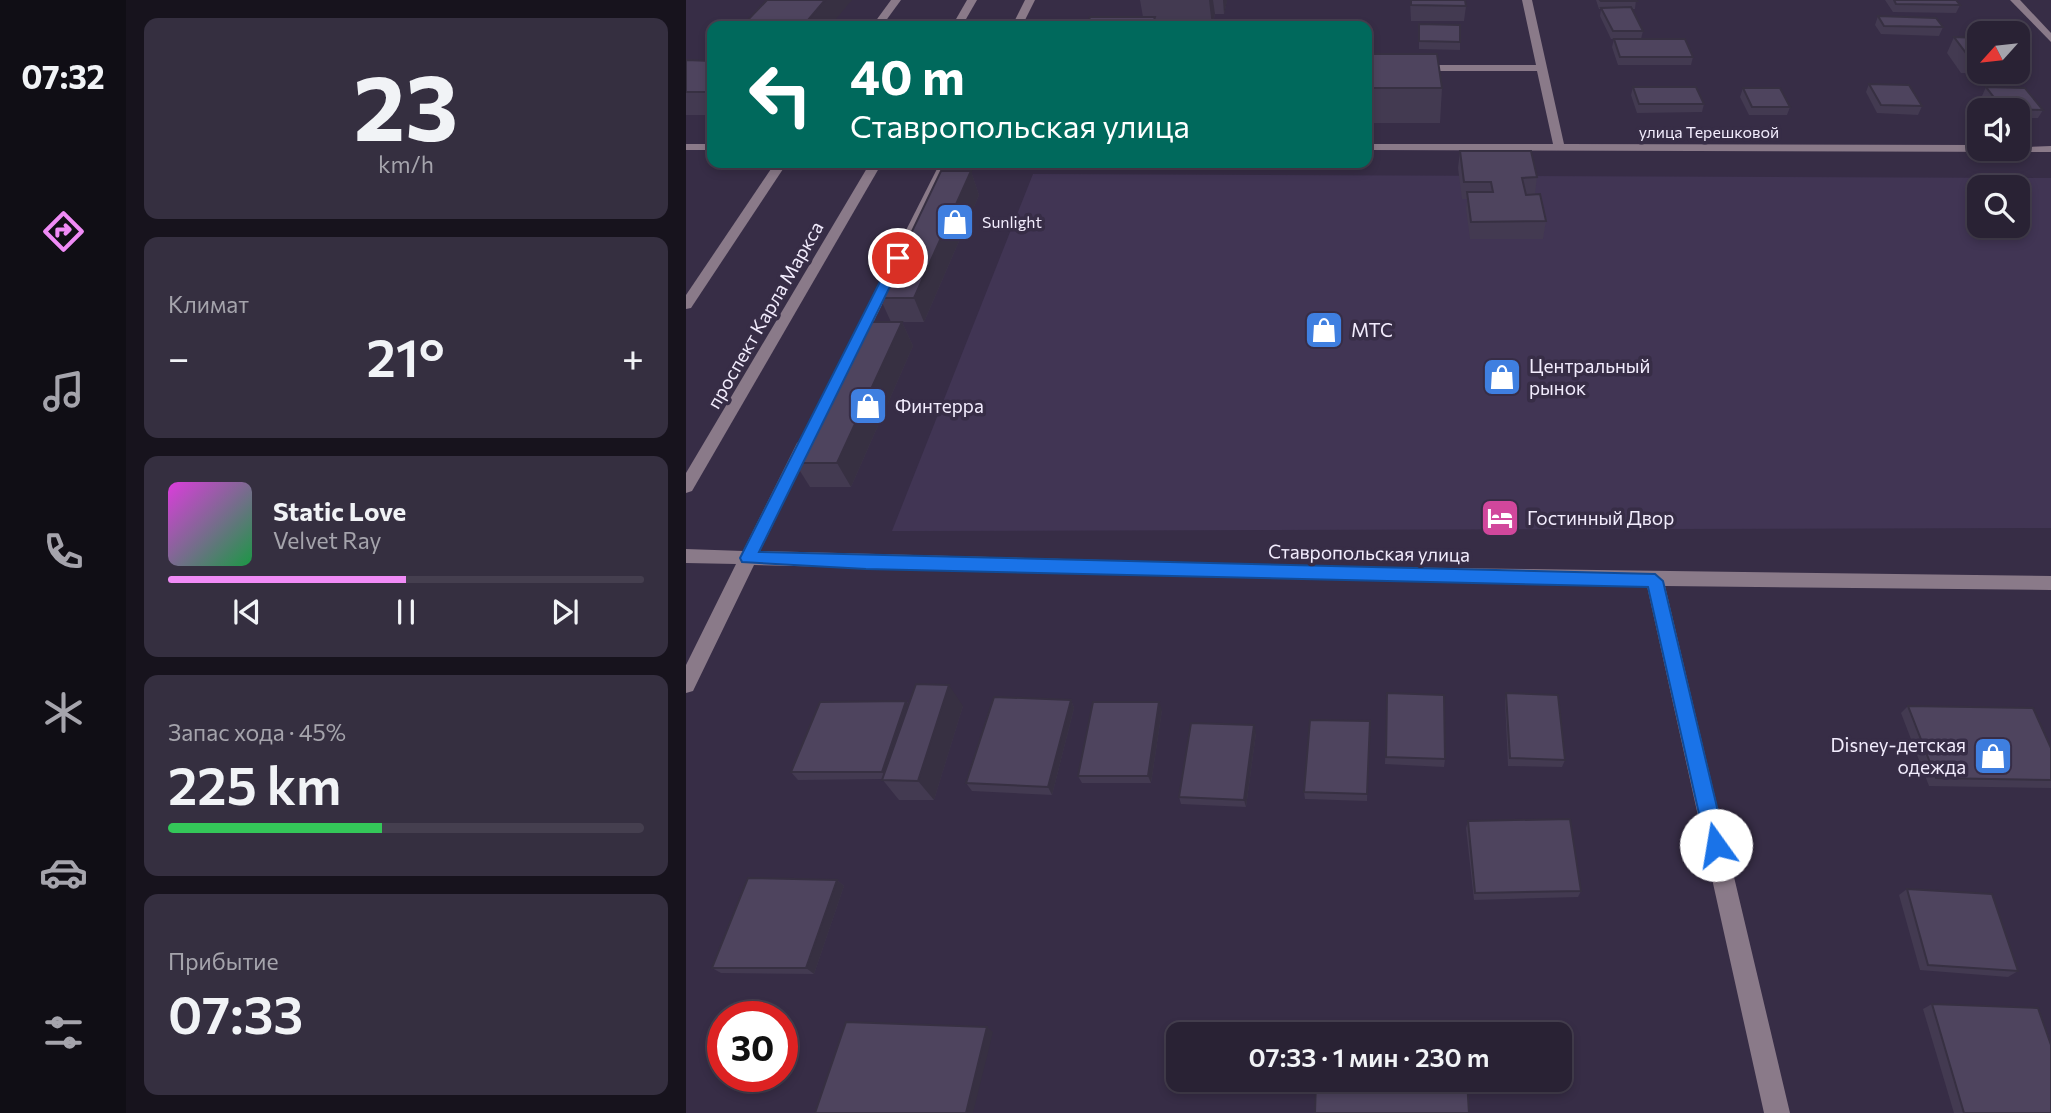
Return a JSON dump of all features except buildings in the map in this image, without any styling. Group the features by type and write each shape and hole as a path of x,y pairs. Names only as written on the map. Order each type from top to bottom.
{"street":[{"path":"881,21 896,0"},
{"path":"960,21 972,0"},
{"path":"1020,21 1030,0"},
{"path":"1527,0 1559,147"},
{"path":"2015,0 2051,39"},
{"path":"1407,68 1542,68"},
{"path":"686,147 707,147"},
{"name":"улица Терешковой","path":"1372,147 2051,149"},
{"path":"686,305 778,168"},
{"name":"проспект Карла Маркса","path":"686,487 874,168"},
{"path":"850,354 943,168"},
{"path":"686,685 814,426"},
{"name":"Ставропольская улица","path":"686,556 1655,581 2051,583"},
{"path":"1655,581 1777,1113"}],"shaded area":[{"name":"Центральный рынок","path":"1033,174 1967,178 1967,238 2030,238 2030,178 2051,178 2051,528 892,531"}],"place":[{"name":"Sunlight","path":"955,222"},
{"name":"МТС","path":"1324,330"},
{"name":"Центральный рынок","path":"1502,377"},
{"name":"Финтерра","path":"868,406"},
{"name":"Гостинный Двор","path":"1500,518"},
{"name":"Disney-детская одежда","path":"1993,756"}],"route":[{"path":"898,258 748,558 1655,581 1716,845"}]}
